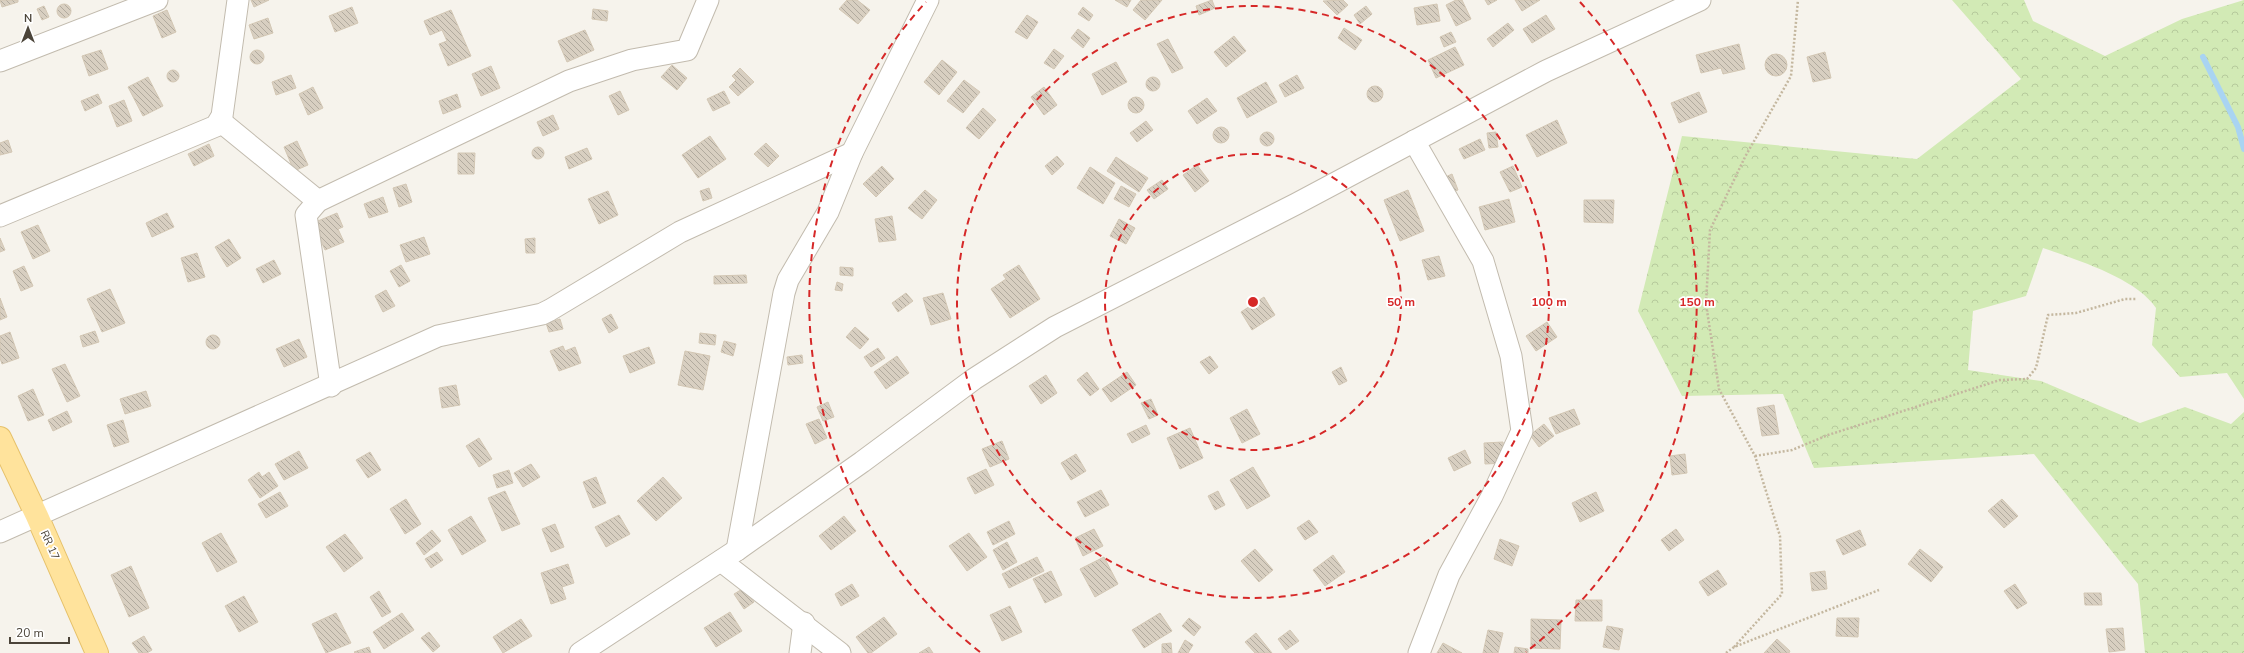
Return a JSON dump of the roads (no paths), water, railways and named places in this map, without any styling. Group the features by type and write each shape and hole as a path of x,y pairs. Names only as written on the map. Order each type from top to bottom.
{"main road":[{"name":"RR 17","path":"0,438 37,516 97,653"}],"street":[{"path":"0,61 156,0"},
{"path":"0,216 216,126 220,121 238,0"},
{"path":"331,386 306,215 318,201 569,81 632,60 687,50 708,0"},
{"path":"729,556 784,292 795,267 828,212 852,152 928,0"},
{"path":"580,653 729,556 862,462 974,379 1055,327 1296,204 1554,67 1700,0"},
{"path":"220,121 318,201"},
{"path":"1414,141 1483,261 1511,356 1522,431 1492,496 1449,575 1419,653"},
{"path":"0,532 331,386 438,336 542,314 680,232 852,152"},
{"path":"729,556 840,653"},
{"path":"800,653 804,623"}],"waterway":[{"path":"2203,57 2238,127 2244,149"}]}
